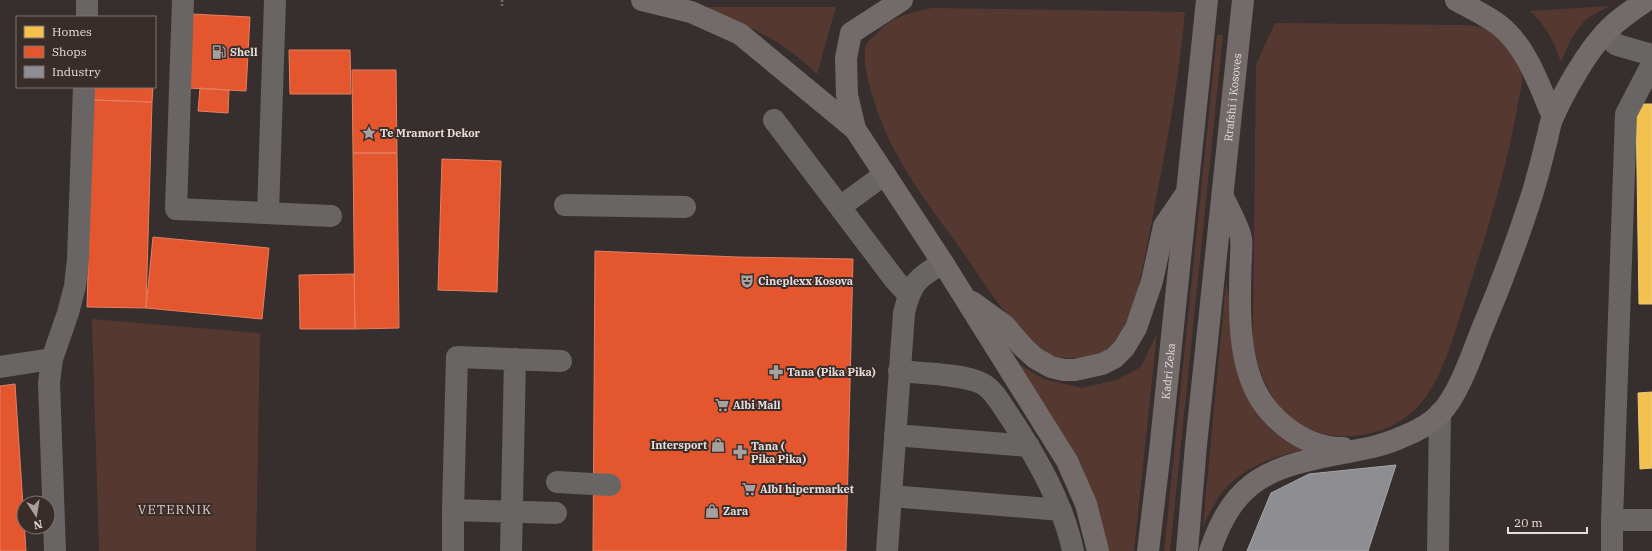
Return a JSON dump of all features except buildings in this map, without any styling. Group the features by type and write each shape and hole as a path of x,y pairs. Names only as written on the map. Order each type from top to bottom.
{"highway":[{"path":"642,0 691,12 740,34 855,129 886,174 943,263 1067,461 1086,504 1098,551"},
{"path":"855,129 847,88 846,58 851,33 902,0"},
{"path":"965,298 1005,326 1022,347 1035,358 1051,367 1064,370 1075,370 1102,364 1114,358 1124,348 1136,328 1152,281 1164,226 1188,191 1207,0"},
{"name":"Rrafshi i Kosoves","path":"1222,194 1243,0"},
{"path":"1456,0 1498,24 1510,34 1521,49 1553,117"},
{"path":"1210,551 1217,530 1230,506 1247,486 1252,483 1286,466 1392,442 1412,433 1440,414 1450,401 1461,379 1505,274 1531,198 1553,117 1579,68 1604,34 1646,0"},
{"name":"Kadri Zeka","path":"1148,551 1188,191"},
{"path":"1222,194 1241,238 1240,303 1242,330 1250,378 1258,395 1279,422 1290,431 1305,439 1331,448 1370,448"},
{"path":"1187,551 1196,445 1222,194"}],"lane":[{"path":"87,16 88,0"},
{"path":"183,0 176,209 331,216"},
{"path":"268,213 275,0"},
{"path":"1604,34 1617,45 1652,55"},
{"path":"1612,551 1626,114 1652,64"},
{"path":"55,551 49,384 52,359 68,313 78,259 84,88"},
{"path":"774,120 895,280 908,294"},
{"path":"840,207 886,174"},
{"path":"565,204 685,207"},
{"path":"887,551 904,313 908,294 914,284 924,274 943,263"},
{"path":"453,551 457,357 561,361"},
{"path":"0,367 52,359"},
{"path":"511,551 514,359"},
{"path":"899,371 972,379 984,385 996,396 1029,446 1061,510 1073,551"},
{"path":"1438,551 1440,414"},
{"path":"895,435 1029,446"},
{"path":"557,482 610,485"},
{"path":"891,496 1061,510"},
{"path":"453,510 556,513"},
{"path":"1612,520 1652,520"}],"path":[{"path":"502,0 502,7"}],"shaded area":[{"path":"1609,6 1586,19 1571,39 1561,62 1549,34 1541,22 1530,11"},
{"path":"703,7 836,7 817,74 790,51 764,34"},
{"path":"932,8 1185,12 1172,114 1140,279 1129,316 1123,329 1112,345 1100,353 1083,358 1064,358 1046,353 1032,344 996,300 929,206 911,179 890,141 874,101 866,72 865,49 869,41 887,24 908,14"},
{"path":"1275,23 1476,26 1484,28 1496,35 1518,62 1521,70 1521,88 1513,132 1502,178 1459,319 1443,365 1429,392 1421,403 1407,416 1390,426 1371,433 1352,436 1332,435 1313,431 1296,422 1277,405 1262,377 1256,357 1253,341 1256,64"},
{"path":"1217,35 1223,35 1170,551 1164,551"},
{"path":"1226,282 1247,396 1272,431 1304,450 1271,459 1240,475 1220,495 1203,526"},
{"path":"92,319 260,333 256,551 99,551"},
{"path":"1157,333 1134,551 1108,551 1015,362 1044,379 1082,388 1116,380 1141,367"}],"place":[{"name":"Shell","path":"219,52"},
{"name":"Te Mramort Dekor","path":"369,133"},
{"name":"Cineplexx Kosova","path":"747,281"},
{"name":"Tana (Pika Pika)","path":"776,372"},
{"name":"Albi Mall","path":"722,405"},
{"name":"Intersport","path":"718,445"},
{"name":"Tana ( Pika Pika)","path":"740,452"},
{"name":"AlbI hipermarket","path":"749,489"},
{"name":"Zara","path":"712,511"}],"district":[{"name":"VETERNIK","path":"175,509"}]}
